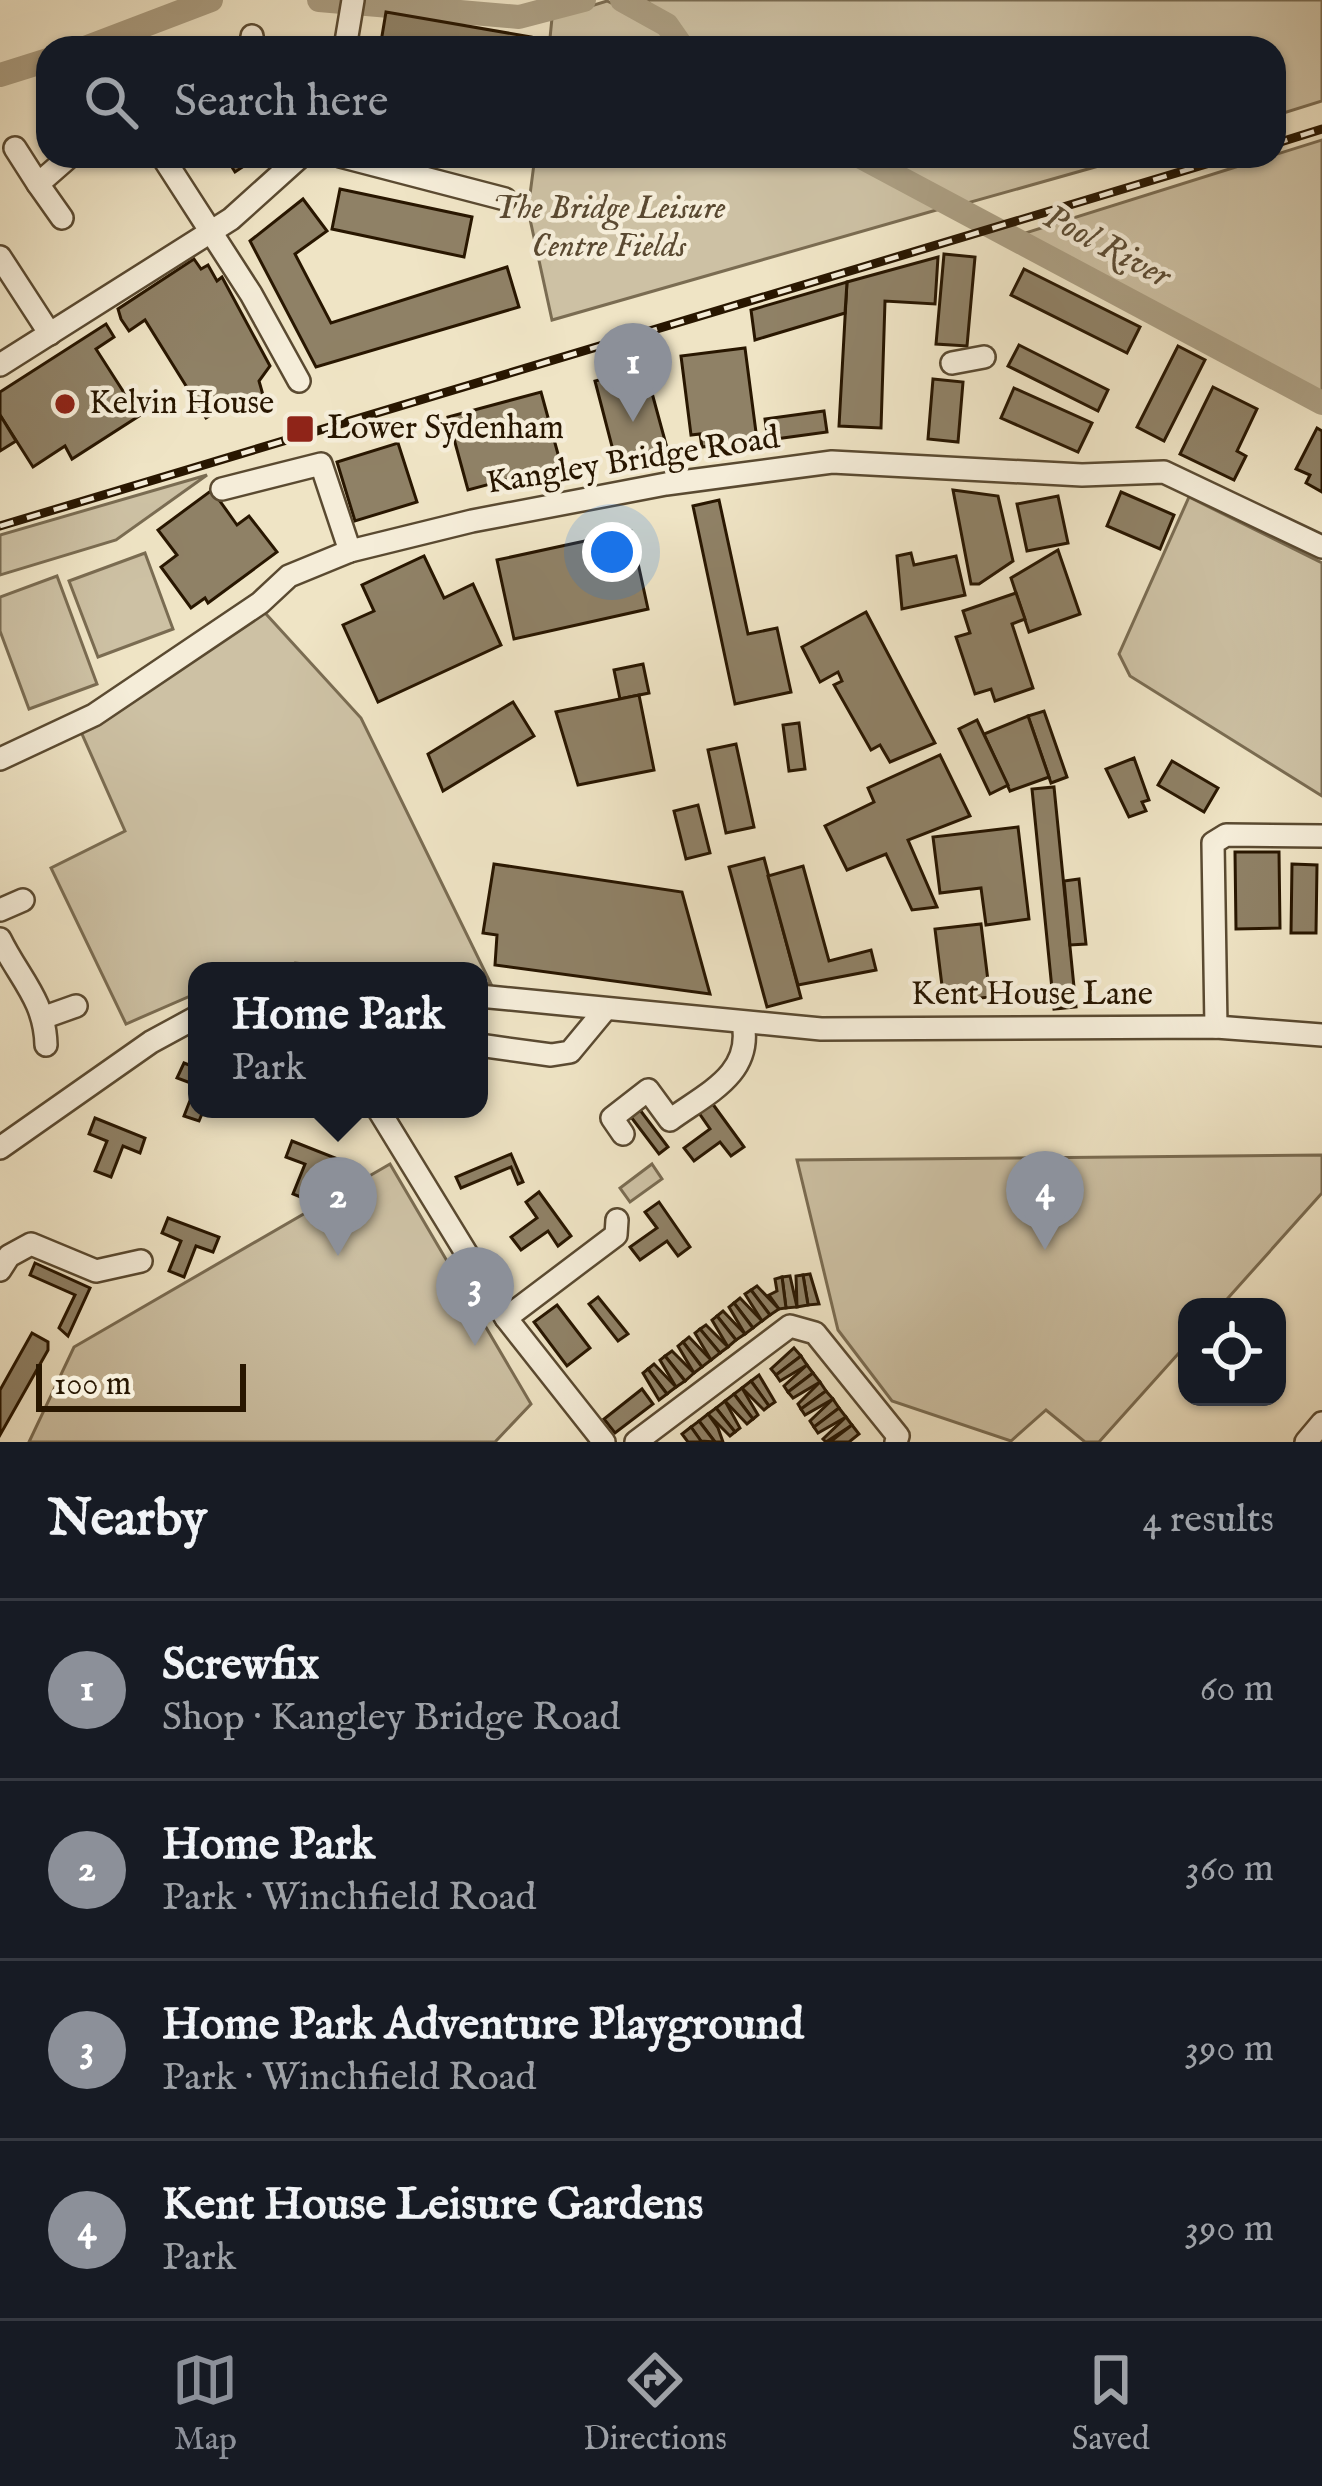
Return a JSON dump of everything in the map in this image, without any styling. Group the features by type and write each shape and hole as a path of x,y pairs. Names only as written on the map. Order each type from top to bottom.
{"street":[{"path":"347,36 353,6"},
{"path":"15,148 62,218"},
{"path":"38,184 56,168"},
{"path":"169,168 212,231 299,381"},
{"path":"0,365 212,231 265,194 290,168"},
{"path":"386,168 505,199"},
{"path":"0,257 50,334"},
{"path":"952,363 984,357"},
{"name":"Kangley Bridge Road","path":"0,759 94,715 260,603 289,576 350,551 548,504 832,462 1082,475 1164,472 1209,488 1322,547"},
{"path":"222,489 321,464 350,551"},
{"path":"1216,1027 1213,843 1226,835 1322,836"},
{"path":"0,910 23,899"},
{"path":"0,940 15,970 34,989 45,1017 46,1045"},
{"name":"Kent House Lane","path":"488,997 821,1029 1216,1027 1322,1035"},
{"path":"45,1017 76,1006"},
{"path":"488,1047 551,1055 570,1052 604,1011"},
{"path":"0,1148 151,1042 188,1022"},
{"path":"623,1134 613,1118 648,1090 670,1120 732,1074 747,1046 743,1023"},
{"path":"384,1118 506,1318 604,1442"},
{"path":"506,1318 616,1235 617,1220"},
{"path":"0,1270 9,1256 31,1244 96,1271 141,1262"},
{"path":"635,1442 790,1326 814,1333 898,1436 896,1442"},
{"path":"1306,1442 1322,1423"}],"green space":[{"path":"645,0 1322,0 1322,101 1286,112 1286,36 676,36 666,17"},
{"path":"607,1 662,28 667,36 550,36 552,18"},
{"path":"1322,140 1322,394 1022,234 1233,168 1286,168 1286,151"},
{"name":"The Bridge Leisure Centre Fields","path":"533,168 868,168 940,209 552,320 528,210"},
{"path":"894,168 1092,168 964,204"},
{"path":"207,475 116,540 0,575 0,535"},
{"path":"1189,497 1322,563 1322,796 1130,676 1119,654"},
{"path":"145,553 173,629 98,657 69,581"},
{"path":"57,576 97,684 29,709 0,631 0,597"},
{"path":"256,603 361,718 480,962 188,962 188,997 126,1024 51,868 125,831 74,716"},
{"path":"1322,1155 1322,1193 1228,1298 1178,1298 1178,1354 1099,1442 1085,1442 1046,1410 1011,1441 892,1401 838,1330 797,1160"},
{"path":"390,1164 531,1404 495,1442 29,1442 74,1347"},
{"path":"652,1164 662,1179 630,1202 620,1188"}],"building":[{"path":"386,12 525,36 382,36"},
{"path":"340,189 472,217 464,257 332,229"},
{"path":"303,199 327,231 295,254 331,323 507,267 519,307 316,367 250,241"},
{"path":"944,254 975,257 967,346 936,344"},
{"path":"938,257 935,304 885,301 881,428 839,426 847,282"},
{"path":"194,259 201,269 208,265 217,281 222,277 270,366 259,381 265,402 245,413 242,407 235,412 229,404 206,418 145,320 129,331 121,319 118,309"},
{"path":"1024,269 1140,327 1127,353 1011,295"},
{"path":"847,282 845,313 755,340 751,310"},
{"name":"Kelvin House","path":"106,324 114,337 96,349 139,416 72,459 65,446 33,467 0,415 0,392"},
{"path":"1019,345 1108,390 1098,411 1008,366"},
{"path":"1178,346 1205,360 1164,441 1137,427"},
{"path":"745,348 757,440 702,447 700,434 691,435 681,356"},
{"path":"633,371 640,397 652,393 667,448 616,462 595,381"},
{"path":"933,379 963,382 958,442 928,439"},
{"path":"1213,387 1257,409 1237,451 1246,456 1234,480 1180,454"},
{"path":"1014,388 1092,423 1078,452 1001,418"},
{"path":"541,392 561,465 468,490 448,417"},
{"path":"824,411 827,432 768,440 765,419"},
{"name":"Kelvin House","path":"0,415 16,441 0,451"},
{"path":"1317,428 1322,431 1322,492 1306,483 1310,475 1296,469"},
{"path":"398,443 417,502 355,521 337,462"},
{"path":"212,490 237,525 249,516 277,552 208,603 205,598 191,608 161,567 177,555 158,530"},
{"path":"953,490 998,496 1013,561 979,584 971,584"},
{"path":"1121,492 1174,515 1160,549 1107,526"},
{"path":"1058,496 1068,543 1027,551 1017,504"},
{"path":"719,500 748,634 777,628 791,692 735,704 693,506"},
{"path":"631,531 648,609 514,639 497,560"},
{"path":"1058,550 1080,614 1029,632 1011,578"},
{"path":"911,553 914,565 956,556 965,595 902,609 897,556"},
{"path":"424,556 444,598 473,584 501,645 378,702 343,625 374,611 362,585"},
{"path":"1016,593 1025,619 1012,624 1033,688 995,701 991,689 975,694 956,637 970,633 963,611"},
{"path":"866,612 935,743 890,762 880,745 871,750 834,685 842,681 838,672 820,682 802,647"},
{"path":"643,664 649,693 620,699 614,670"},
{"path":"639,695 654,770 578,785 556,712"},
{"path":"513,702 534,736 443,791 428,754"},
{"path":"1044,711 1067,777 1051,783 1028,716"},
{"path":"1028,716 1049,777 1010,791 984,734"},
{"path":"977,720 1008,785 990,794 959,729"},
{"path":"799,723 805,769 789,771 783,725"},
{"path":"736,744 754,827 726,833 708,750"},
{"path":"940,755 970,816 908,840 937,907 912,910 886,854 847,870 825,826 874,802 868,788"},
{"path":"1134,758 1149,800 1142,802 1146,811 1129,817 1106,769"},
{"path":"1172,761 1218,788 1204,812 1158,785"},
{"path":"1054,787 1076,1007 1054,1009 1032,789"},
{"path":"698,805 710,853 686,859 674,811"},
{"path":"1018,827 1029,919 986,925 981,888 940,893 933,837"},
{"path":"1235,852 1279,852 1280,928 1236,929"},
{"path":"764,858 801,998 767,1007 729,867"},
{"path":"494,864 682,892 710,994 495,965 497,935 483,933"},
{"path":"1292,864 1317,865 1316,933 1291,933"},
{"path":"803,866 829,961 871,950 876,970 798,985 768,876"},
{"path":"1079,879 1086,944 1070,945 1064,881"},
{"path":"981,924 990,997 944,1002 935,929"},
{"path":"184,1063 188,1065 188,1082 177,1078"},
{"path":"712,1103 744,1147 731,1156 720,1142 694,1161 684,1148 710,1129 699,1113"},
{"path":"637,1106 668,1147 659,1154 628,1113"},
{"path":"95,1118 145,1138 140,1153 123,1146 111,1177 95,1171 107,1141 89,1134"},
{"path":"292,1141 343,1161 337,1176 320,1169 308,1200 293,1194 305,1164 286,1157"},
{"path":"511,1154 523,1182 518,1184 511,1167 461,1188 456,1177"},
{"path":"539,1192 571,1236 558,1246 548,1231 521,1250 511,1237 537,1218 526,1202"},
{"path":"659,1202 690,1247 678,1256 667,1241 640,1260 630,1247 657,1228 645,1212"},
{"path":"168,1218 219,1237 213,1252 196,1246 184,1277 169,1271 181,1241 162,1233"},
{"path":"35,1263 90,1288 68,1336 59,1328 75,1295 30,1275"},
{"path":"810,1274 819,1304 808,1305 803,1275"},
{"path":"803,1275 808,1305 797,1307 796,1276"},
{"path":"790,1276 797,1307 786,1308 782,1277"},
{"path":"782,1277 786,1308 779,1309 769,1295 777,1291 775,1279"},
{"path":"757,1286 779,1309 770,1315 751,1290"},
{"path":"751,1290 770,1315 762,1321 745,1294"},
{"path":"598,1297 628,1334 618,1341 589,1304"},
{"path":"740,1298 762,1321 753,1328 734,1303"},
{"path":"734,1303 753,1328 745,1334 729,1307"},
{"path":"557,1305 590,1348 567,1366 534,1322"},
{"path":"723,1311 745,1334 736,1340 717,1316"},
{"path":"717,1316 736,1340 728,1347 712,1320"},
{"path":"706,1325 728,1347 720,1353 700,1329"},
{"path":"700,1329 720,1353 711,1360 695,1333"},
{"path":"32,1333 48,1342 48,1350 0,1435 0,1390"},
{"path":"689,1337 711,1360 702,1367 683,1342"},
{"path":"683,1342 702,1367 694,1373 678,1346"},
{"path":"794,1348 801,1356 776,1375 771,1369"},
{"path":"672,1351 694,1373 685,1381 665,1356"},
{"path":"665,1356 685,1381 676,1387 660,1360"},
{"path":"801,1356 807,1365 780,1381 776,1375"},
{"path":"654,1364 676,1387 667,1394 648,1369"},
{"path":"807,1365 813,1373 788,1392 784,1386"},
{"path":"648,1369 667,1394 659,1400 643,1373"},
{"path":"813,1373 820,1382 793,1398 788,1392"},
{"path":"759,1375 775,1402 769,1406 751,1381"},
{"path":"751,1381 769,1406 764,1410 742,1388"},
{"path":"820,1382 826,1391 801,1409 798,1404"},
{"path":"742,1388 758,1415 753,1419 734,1394"},
{"path":"642,1389 653,1404 615,1433 604,1419"},
{"path":"826,1391 833,1399 805,1415 801,1409"},
{"path":"734,1394 753,1419 747,1424 725,1401"},
{"path":"833,1399 839,1408 814,1427 810,1421"},
{"path":"725,1401 740,1428 735,1432 716,1408"},
{"path":"716,1408 735,1432 730,1436 708,1414"},
{"path":"839,1408 846,1417 818,1433 814,1427"},
{"path":"708,1414 723,1442 715,1442 699,1421"},
{"path":"846,1417 852,1425 826,1442 823,1439"},
{"path":"699,1421 715,1442 701,1441 691,1427"},
{"path":"852,1425 859,1434 849,1442 830,1442"},
{"path":"691,1427 700,1442 688,1442 682,1434"}],"waterway":[{"name":"Pool River","path":"116,36 211,0"},
{"name":"Pool River","path":"319,0 519,17 584,0"},
{"name":"Pool River","path":"622,0 667,25 675,36"},
{"name":"Pool River","path":"0,75 36,64"},
{"name":"Pool River","path":"881,168 1322,403"}],"railway":[{"path":"1286,140 1322,129"},
{"path":"0,526 1193,168"}],"place":[{"name":"Kelvin House","path":"65,404"},
{"name":"Screwfix","path":"633,422"},
{"name":"Lower Sydenham","path":"300,429"},
{"name":"Kent House Leisure Gardens","path":"1045,1250"},
{"name":"Home Park","path":"338,1256"},
{"name":"Home Park Adventure Playground","path":"475,1346"}]}
